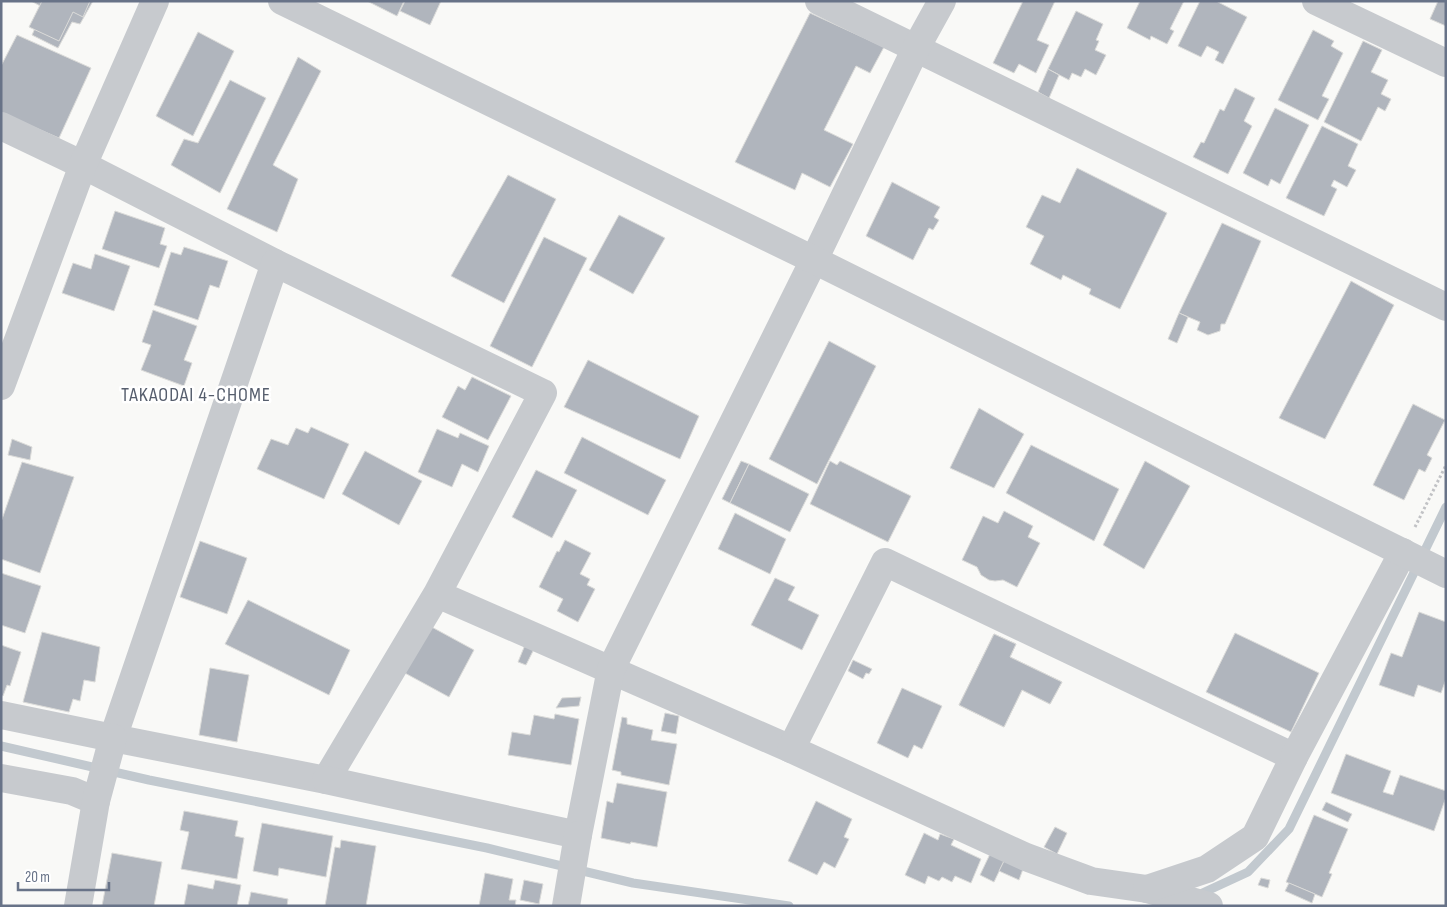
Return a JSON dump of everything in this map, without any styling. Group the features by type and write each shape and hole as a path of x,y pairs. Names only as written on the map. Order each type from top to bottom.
{"street":[{"path":"1,386 83,165 155,1"},
{"path":"282,1 814,260 1446,574"},
{"path":"819,1 1446,308"},
{"path":"568,893 611,669 814,260 916,48 942,1"},
{"path":"1316,1 1446,63"},
{"path":"1,126 83,165 274,263 543,393 437,594 326,780"},
{"path":"78,906 98,794 111,746 274,263"},
{"path":"1146,889 1208,869 1255,837 1294,758 1403,552"},
{"path":"791,749 885,562 1294,758"},
{"path":"437,594 791,749 1026,857 1092,882 1146,889 1209,906"},
{"path":"1,715 111,746 326,780 577,842"},
{"path":"1,778 98,794"}],"path":[{"path":"1403,552 1446,465"}],"building":[{"path":"31,1 93,1 80,24 72,22 58,48 32,35 44,8"},
{"path":"42,1 90,1 83,17 73,12 59,41 29,27"},
{"path":"367,1 404,1 397,16"},
{"path":"405,1 441,1 430,25 400,11"},
{"path":"1023,1 1055,1 1037,40 1049,45 1036,73 1019,64 1014,73 993,63"},
{"path":"1140,1 1184,1 1170,29 1174,31 1167,44 1151,36 1150,40 1127,28"},
{"path":"1200,1 1216,1 1247,17 1223,64 1215,60 1219,52 1207,46 1201,57 1178,46"},
{"path":"1438,1 1446,1 1446,26 1430,19"},
{"path":"1076,11 1103,24 1096,40 1099,41 1095,50 1106,55 1096,75 1085,69 1081,77 1072,73 1069,80 1048,69"},
{"path":"810,13 884,47 870,73 856,66 824,130 853,144 830,187 802,173 795,190 735,162"},
{"path":"1313,30 1334,41 1331,46 1343,53 1322,96 1329,99 1318,120 1278,100"},
{"path":"198,32 234,51 193,136 156,116"},
{"path":"17,35 91,68 59,138 1,113 1,66"},
{"path":"1363,41 1382,50 1371,72 1388,80 1381,94 1391,99 1385,111 1378,107 1361,141 1324,122"},
{"path":"298,57 321,71 273,165 298,179 277,232 227,209"},
{"path":"1048,69 1059,75 1049,98 1038,92"},
{"path":"230,80 266,98 220,193 171,165 184,139 198,143"},
{"path":"1235,88 1255,98 1244,121 1252,126 1228,174 1193,157 1201,142 1204,143 1220,109 1224,111"},
{"path":"1275,108 1309,125 1280,184 1271,179 1268,186 1243,173"},
{"path":"1322,126 1358,144 1348,166 1356,170 1347,187 1334,180 1331,186 1337,189 1324,216 1286,198"},
{"path":"1077,168 1167,213 1120,309 1089,294 1091,289 1063,275 1061,280 1030,264 1044,236 1026,227 1042,195 1060,203"},
{"path":"508,175 556,199 504,303 451,276"},
{"path":"892,182 940,207 934,217 939,220 933,230 929,228 913,260 866,236"},
{"path":"115,211 165,228 160,244 167,246 159,268 102,249"},
{"path":"619,215 665,238 633,294 589,270"},
{"path":"1222,223 1261,241 1225,324 1221,324 1220,331 1208,335 1197,330 1200,322 1179,313"},
{"path":"544,237 587,258 532,367 490,346"},
{"path":"184,247 228,261 219,288 210,285 198,320 154,305 171,252 181,255"},
{"path":"95,254 130,266 114,311 62,293 73,263 91,269"},
{"path":"1351,281 1394,305 1325,439 1279,418"},
{"path":"153,310 197,326 184,360 192,363 184,386 141,370 151,345 142,342"},
{"path":"1179,313 1188,317 1177,343 1168,339"},
{"path":"829,341 876,366 817,484 769,459"},
{"path":"588,360 699,416 680,459 564,407"},
{"path":"472,377 511,396 488,440 442,417 458,386 465,390"},
{"path":"1413,404 1445,420 1427,455 1432,458 1425,472 1419,469 1404,500 1373,485"},
{"path":"979,408 1024,434 994,488 950,468"},
{"path":"311,427 349,444 324,499 257,469 271,439 288,445 296,428 308,433"},
{"path":"437,429 458,438 460,433 489,446 478,472 462,464 452,487 418,472"},
{"path":"582,437 666,480 648,515 564,473"},
{"path":"12,439 32,447 30,460 8,455"},
{"path":"1031,445 1119,489 1094,541 1006,493"},
{"path":"365,451 422,481 399,525 342,494"},
{"path":"741,461 749,464 730,503 722,499"},
{"path":"830,461 837,465 840,461 911,496 888,542 810,504"},
{"path":"1145,461 1190,486 1144,569 1103,545"},
{"path":"22,462 74,477 40,573 1,559 1,522"},
{"path":"749,464 809,494 790,532 730,503"},
{"path":"536,470 577,490 552,538 512,517"},
{"path":"1004,511 1033,526 1028,537 1040,543 1017,587 1003,580 989,580 981,575 977,567 962,560 983,516 998,523"},
{"path":"735,513 786,539 770,574 718,549"},
{"path":"565,540 591,553 580,574 590,579 587,585 595,589 578,622 557,611 563,599 539,587 557,551 559,552"},
{"path":"200,541 247,558 227,614 180,597"},
{"path":"1,573 41,586 25,633 1,625"},
{"path":"775,578 795,587 788,600 819,615 802,650 751,625"},
{"path":"248,600 350,650 329,695 225,644"},
{"path":"1419,612 1446,622 1446,679 1441,693 1418,685 1414,697 1379,685 1391,653 1402,657"},
{"path":"428,625 474,650 449,697 403,672"},
{"path":"42,632 100,647 95,682 84,680 80,701 73,699 69,712 23,702"},
{"path":"1235,633 1319,673 1291,732 1206,692"},
{"path":"994,634 1016,644 1010,657 1062,682 1050,704 1022,690 1004,727 959,705"},
{"path":"994,634 1016,644 1010,657 1062,682 1050,704 1022,690 1004,727 959,705"},
{"path":"1,645 21,652 10,686 7,685 3,696 1,695"},
{"path":"525,645 534,649 526,665 518,662"},
{"path":"853,660 872,669 869,674 866,673 863,679 848,671"},
{"path":"210,668 249,675 237,742 199,735"},
{"path":"902,688 942,706 922,749 914,745 908,758 877,743"},
{"path":"581,697 579,706 556,708 562,698"},
{"path":"665,713 679,716 676,734 661,731"},
{"path":"555,714 579,719 571,765 508,755 512,732 530,735 534,715 554,719"},
{"path":"622,717 627,718 627,724 653,730 651,740 677,744 669,785 621,775 621,772 612,770"},
{"path":"1346,754 1391,771 1383,792 1393,795 1400,775 1446,791 1446,797 1434,831 1331,793"},
{"path":"617,783 667,792 657,847 601,838 607,801 613,803"},
{"path":"816,801 852,819 844,837 849,839 835,868 824,862 817,875 788,861"},
{"path":"1326,802 1352,814 1348,822 1322,810"},
{"path":"184,811 238,821 235,836 244,838 237,879 181,869 189,832 180,830"},
{"path":"1314,815 1348,829 1329,873 1332,874 1322,897 1286,882"},
{"path":"262,823 333,836 326,877 279,868 278,876 253,871"},
{"path":"1055,827 1067,833 1057,854 1044,847"},
{"path":"924,833 938,840 940,834 954,839 951,845 981,859 971,883 955,876 952,882 942,877 939,881 928,876 925,884 905,875"},
{"path":"341,840 376,846 366,906 325,906 335,847 340,848"},
{"path":"112,853 162,862 154,906 102,906"},
{"path":"990,854 1004,861 994,882 980,875"},
{"path":"1004,861 1023,869 1019,880 999,871"},
{"path":"485,873 513,879 509,900 516,900 515,906 479,906"},
{"path":"1261,878 1270,880 1268,888 1258,885"},
{"path":"215,880 241,885 237,906 184,906 188,884 213,889"},
{"path":"524,880 543,884 539,904 520,900"},
{"path":"1289,883 1315,894 1312,903 1285,891"},
{"path":"251,892 288,899 287,906 248,906"}],"waterway":[{"path":"1196,896 1248,872 1289,829 1446,507"},
{"path":"1,746 149,780 487,848 633,883 789,906"}],"district":[{"name":"TAKAODAI 4-CHOME","path":"196,394"}]}
